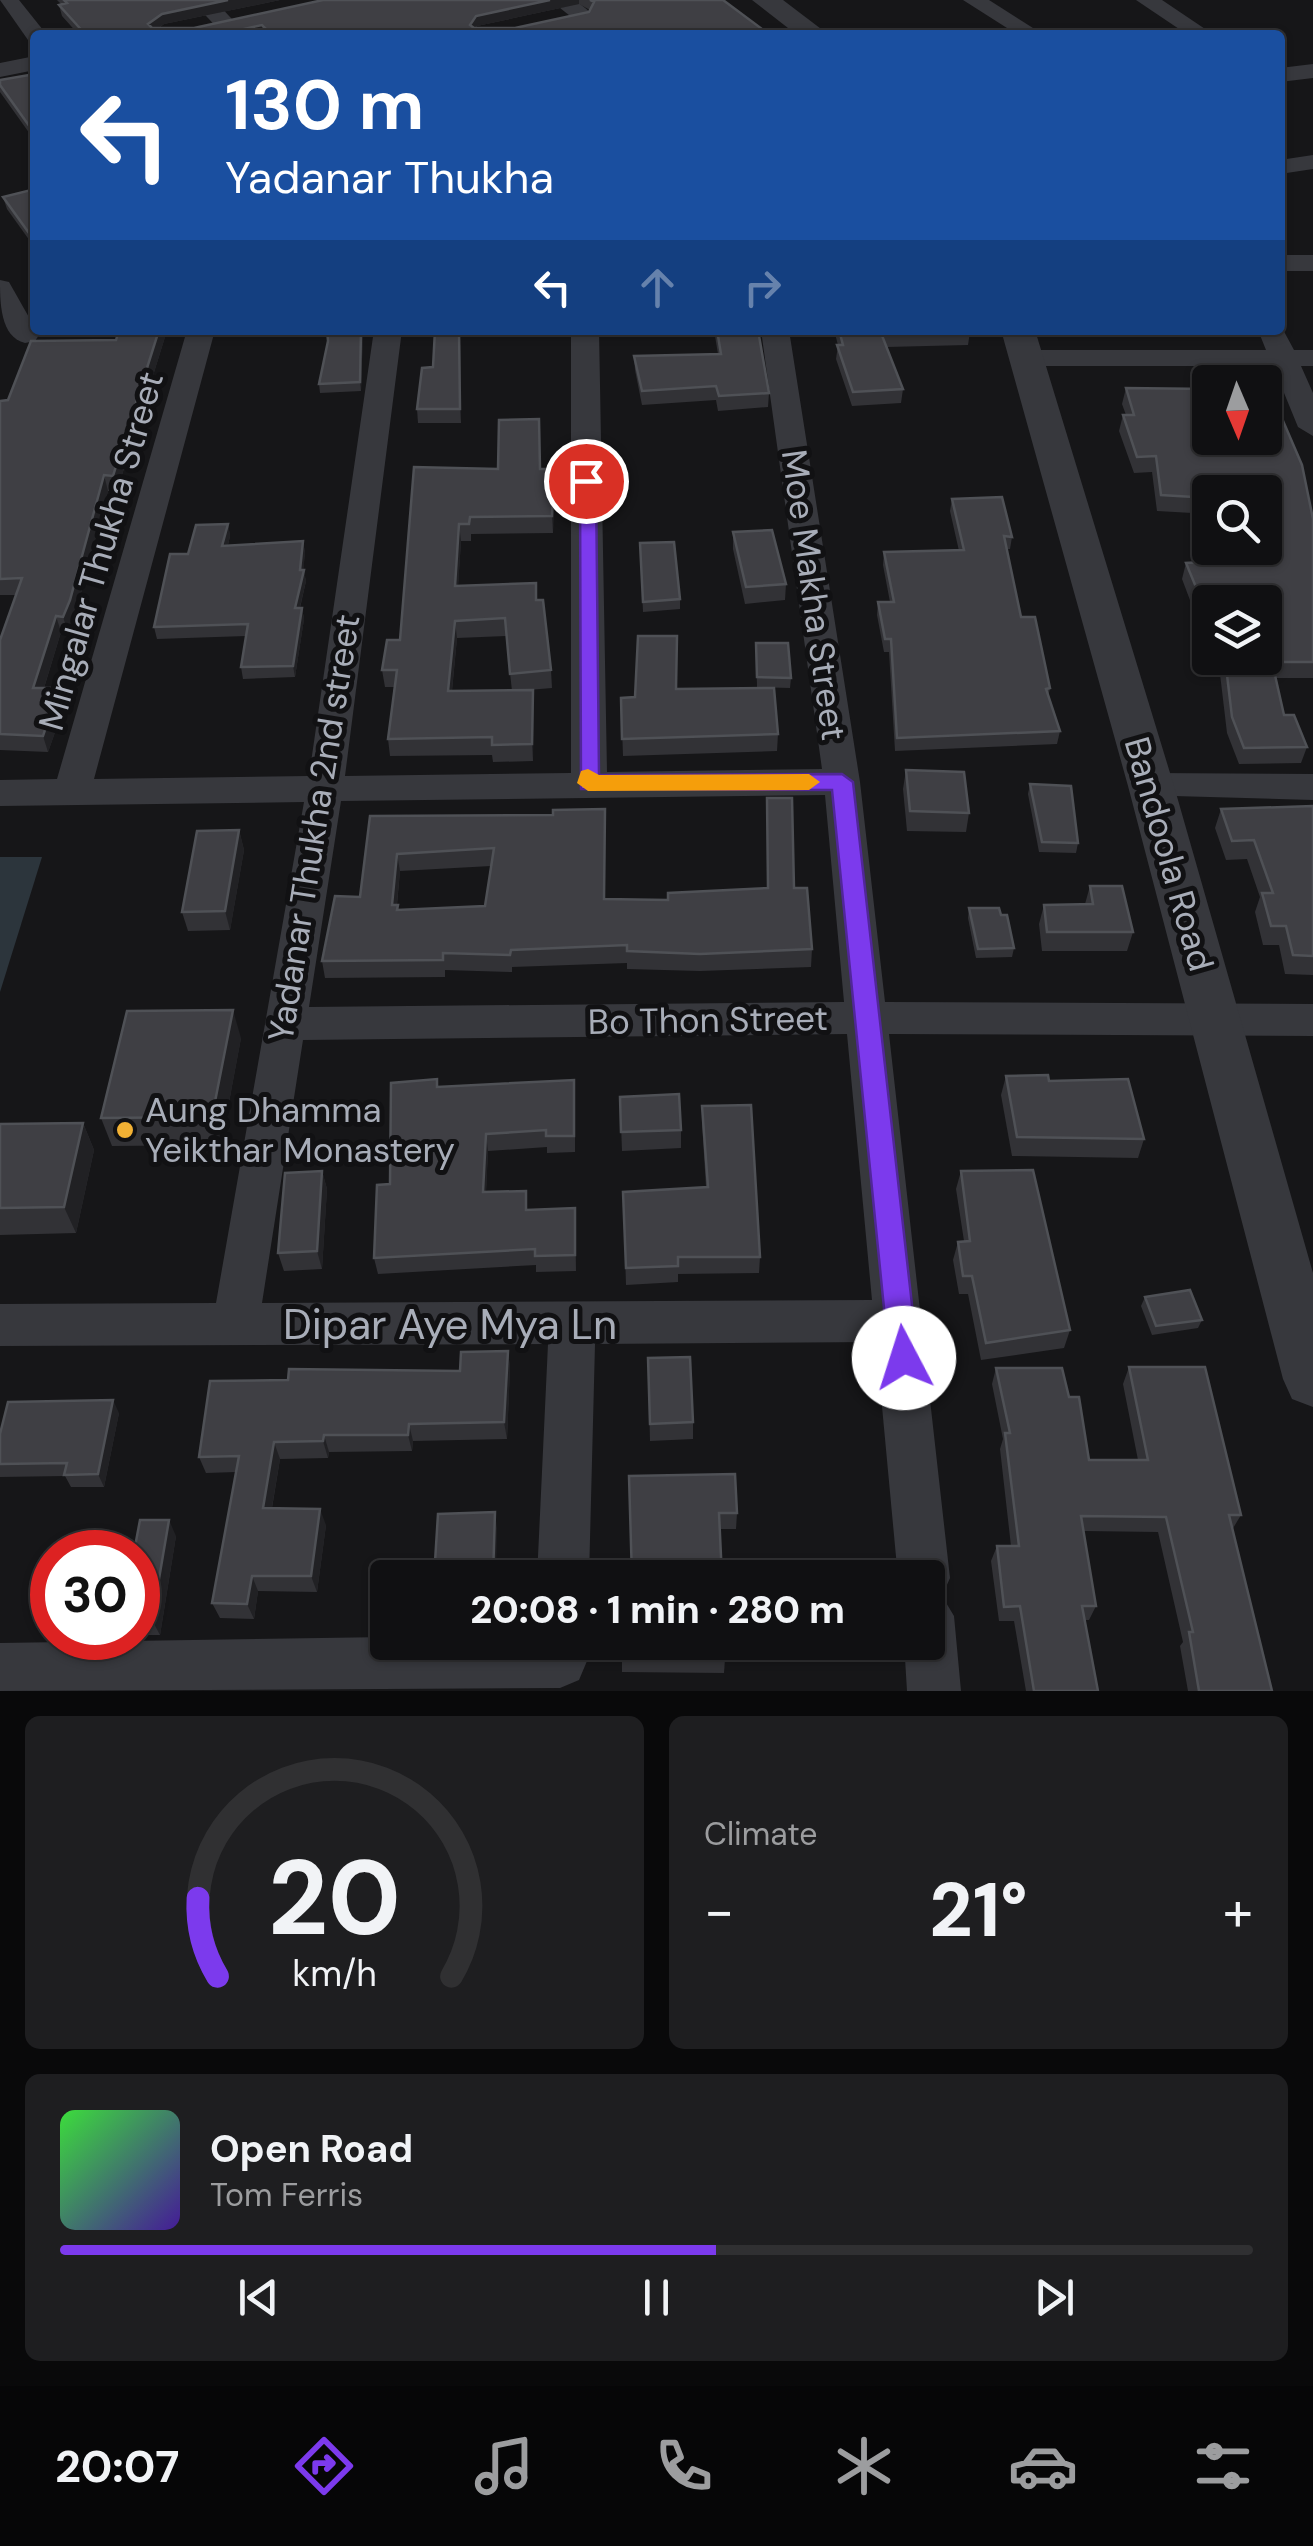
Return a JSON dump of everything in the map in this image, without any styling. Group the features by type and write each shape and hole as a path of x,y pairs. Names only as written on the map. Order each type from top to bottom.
{"street":[{"path":"8,0 32,30"},
{"path":"202,0 230,29"},
{"path":"561,0 601,30"},
{"path":"764,0 808,30"},
{"path":"974,0 1025,30"},
{"path":"1147,0 1195,30"},
{"path":"542,22 580,14"},
{"path":"194,29 230,29 258,15"},
{"path":"0,70 30,64"},
{"path":"1285,74 1313,71"},
{"path":"1285,166 1313,162"},
{"path":"1285,263 1313,263"},
{"path":"0,288 22,335"},
{"name":"Mingalar Thukha Street","path":"72,792 200,335"},
{"name":"Yadanar Thukha 2nd street","path":"234,1325 325,788 387,335"},
{"path":"586,335 588,783"},
{"name":"Moe Makha Street","path":"776,335 842,782 922,1560"},
{"path":"1277,335 1299,358 1313,427"},
{"path":"1021,344 1299,358"},
{"name":"Bandoola Road","path":"1021,344 1305,1320 1313,1379"},
{"path":"0,793 842,782"},
{"path":"1151,786 1313,788"},
{"name":"Bo Thon Street","path":"283,1024 869,1018 1313,1020"},
{"name":"Dipar Aye Mya Ln","path":"0,1325 900,1321"},
{"path":"564,1560 572,1323"},
{"path":"932,1660 934,1691"},
{"path":"0,1670 560,1665"}],"shaded area":[{"path":"0,857 42,857 0,992"}],"building":[{"path":"64,0 228,0 162,14 148,24 152,28 194,28 323,0 550,0 476,16 470,25 515,28 589,12 594,2 590,0 723,0 763,30 267,30 262,25 240,30 82,30 59,5 67,3"},
{"path":"30,75 30,127 0,85 0,80"},
{"path":"30,190 30,234 3,197"},
{"path":"118,335 157,335 113,476 104,475 70,600 63,617 56,616 33,688 59,688 43,736 0,734 0,640 22,578 0,579 0,401 8,400 31,341 116,340"},
{"path":"327,335 361,335 360,382 319,384"},
{"path":"435,335 459,335 460,409 417,409 422,368 433,367"},
{"path":"718,335 759,335 769,393 719,396 716,386 642,391 634,356 721,354"},
{"path":"840,335 882,335 903,389 853,392 837,345 843,345"},
{"path":"1126,388 1192,389 1192,455 1282,455 1282,418 1302,465 1313,519 1313,662 1282,662 1282,585 1195,585 1186,563 1282,565 1282,475 1192,475 1192,497 1161,495 1156,456 1137,457 1123,415 1134,415"},
{"path":"539,419 540,469 554,469 552,516 470,517 469,524 459,524 455,586 536,583 536,600 543,600 551,670 510,674 505,618 455,621 448,691 533,690 532,744 492,745 492,737 388,739 397,670 382,670 387,640 400,640 414,467 498,469 499,420"},
{"path":"1002,497 1012,537 1004,536 1021,617 1035,617 1050,688 1046,689 1060,731 897,738 891,639 885,639 878,602 894,602 884,552 964,550 952,499"},
{"path":"228,524 222,546 303,541 300,570 304,570 295,608 302,608 293,666 241,667 248,624 154,627 170,554 188,554 196,525"},
{"path":"772,530 786,584 746,587 733,532"},
{"path":"674,542 680,599 643,602 640,543"},
{"path":"638,636 677,636 676,689 774,688 778,734 622,739 621,698 635,697"},
{"path":"756,643 788,643 791,678 757,677"},
{"path":"1227,675 1275,675 1284,715 1294,715 1307,747 1244,748 1232,717"},
{"path":"906,770 964,772 969,813 910,811"},
{"path":"1030,784 1071,786 1078,843 1042,842"},
{"path":"767,798 792,798 794,888 807,888 812,949 700,954 627,951 627,945 511,950 510,955 443,953 443,960 322,961 335,896 360,897 370,816 553,815 553,810 605,809 604,899 668,900 668,893 768,888","holes":["494,848 485,906 397,910 398,905 392,905 397,854"]},
{"path":"1313,806 1313,956 1293,955 1286,926 1271,926 1262,893 1273,893 1254,840 1232,841 1221,809"},
{"path":"239,830 225,911 182,912 197,831"},
{"path":"1090,886 1122,886 1133,932 1047,932 1044,905 1093,904"},
{"path":"969,908 999,908 1001,915 1007,915 1014,948 978,949"},
{"path":"233,1010 212,1117 101,1118 127,1011"},
{"path":"1048,1075 1049,1081 1128,1079 1144,1139 1017,1137 1006,1076"},
{"path":"437,1079 437,1087 574,1080 574,1136 546,1136 546,1130 486,1134 483,1192 526,1191 526,1210 575,1208 575,1255 535,1256 535,1249 374,1258 377,1185 390,1184 391,1083"},
{"path":"679,1094 681,1130 621,1132 620,1097"},
{"path":"751,1105 760,1257 678,1257 678,1266 626,1268 623,1192 708,1187 702,1106"},
{"path":"83,1123 64,1207 0,1208 0,1124"},
{"path":"1033,1170 1070,1330 986,1343 972,1276 963,1276 958,1242 970,1241 961,1171"},
{"path":"322,1171 317,1251 278,1253 285,1173"},
{"path":"1190,1290 1202,1320 1156,1326 1145,1297"},
{"path":"508,1351 504,1422 409,1424 408,1435 324,1435 323,1441 274,1442 263,1508 320,1509 311,1576 252,1576 247,1604 212,1603 239,1456 199,1457 210,1381 288,1380 289,1369 460,1371 461,1352"},
{"path":"690,1357 693,1422 650,1424 648,1358"},
{"path":"1129,1367 1205,1367 1241,1515 1229,1515 1272,1691 1199,1691 1189,1632 1193,1632 1166,1517 1081,1516 1096,1606 1082,1606 1098,1691 1034,1691 1020,1606 1004,1607 997,1546 1019,1546 1005,1433 1010,1433 996,1368 1062,1368 1069,1397 1079,1397 1089,1460 1148,1460"},
{"path":"113,1400 98,1474 64,1475 67,1463 0,1464 0,1434 8,1402"},
{"path":"735,1474 737,1513 719,1513 721,1560 631,1560 629,1476"},
{"path":"495,1512 494,1560 435,1560 438,1514"},
{"path":"140,1520 169,1520 160,1573 160,1530 138,1530"}],"slow traffic":[{"path":"588,777 588,783 809,782"}],"place":[{"name":"Aung Dhamma Yeikthar Monastery","path":"125,1130"}],"route":[{"path":"586,481 588,783 842,782 904,1358"}]}
